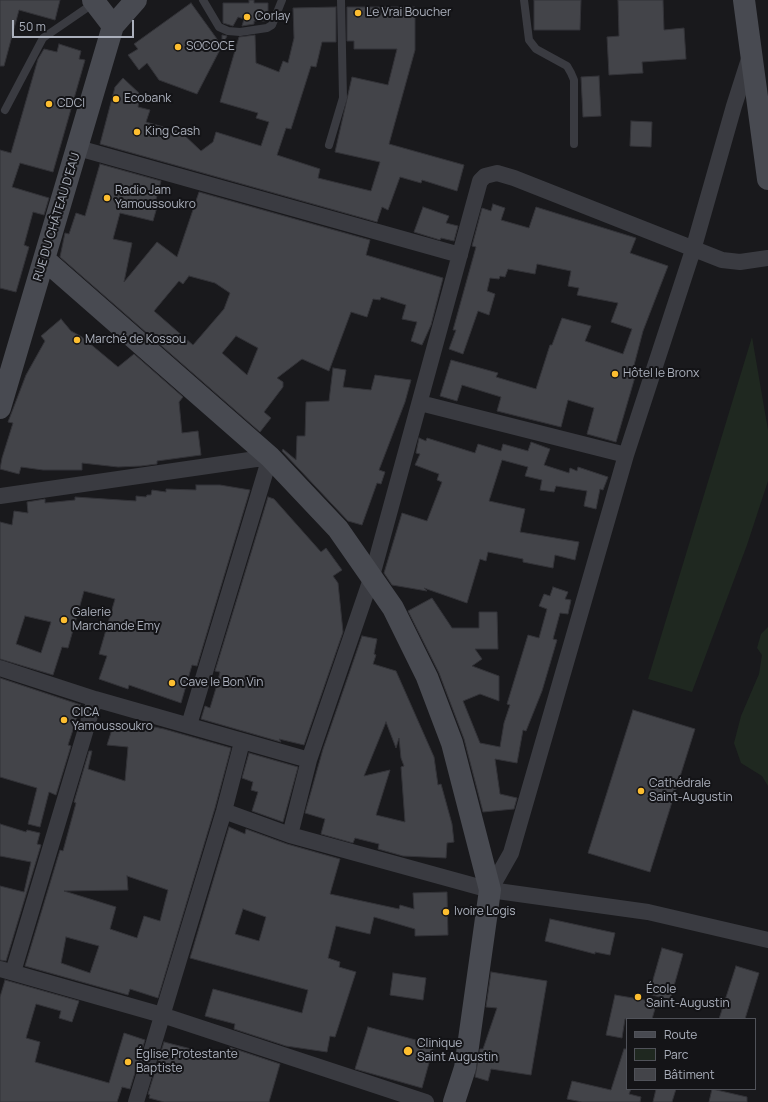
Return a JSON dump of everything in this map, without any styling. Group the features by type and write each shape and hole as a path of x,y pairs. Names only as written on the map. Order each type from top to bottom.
{"street":[{"name":"RUE DU CHÂTEAU D'EAU","path":"0,408 113,26 136,0"},
{"path":"744,0 768,179"},
{"path":"94,1 113,26"},
{"path":"454,1102 465,1068 468,1053 490,890 510,853 626,455 693,250 734,106 752,51"},
{"path":"78,148 460,255"},
{"path":"290,835 309,760 372,576 480,181 485,176 497,173 514,178 693,250 722,260 740,262 768,258"},
{"path":"45,260 270,457 338,529 372,576 393,608 428,677 452,743 490,890"},
{"path":"420,404 626,455"},
{"path":"0,496 270,457"},
{"path":"189,725 270,457"},
{"path":"0,668 95,699 309,760"},
{"path":"95,699 6,971 162,1015 426,1102"},
{"path":"136,1102 224,811 242,742"},
{"path":"224,811 290,835 490,890 648,912 768,940"}],"lane":[{"path":"203,0 218,27 222,30 240,32 267,28 272,25 282,0"},
{"path":"329,145 343,98 341,0"},
{"path":"524,0 528,40 536,49 567,66 572,73 574,80 574,144"},
{"path":"5,110 43,38 94,1"}],"green space":[{"path":"752,337 768,430 768,481 747,545 692,692 648,679"},
{"path":"768,627 768,786 762,776 741,763 734,743 741,716 759,674 762,655 757,648 761,634"}],"building":[{"path":"0,0 60,0 55,20 19,10 4,66 0,66"},
{"path":"249,0 254,0 254,3 268,3 268,21 254,21 254,24 242,26 244,19 238,17 233,26 223,23 223,3 249,3"},
{"path":"534,0 581,0 580,30 534,30"},
{"path":"618,0 663,0 664,30 684,28 686,59 642,62 643,73 609,75 607,37 619,36"},
{"name":"SOCOCE","path":"191,3 222,46 197,94 159,80 147,63 139,70 128,55 138,49 134,44"},
{"path":"336,7 336,42 322,42 316,67 311,66 291,129 286,128 277,155 320,169 318,178 371,191 380,162 335,152 352,77 388,85 397,49 354,49 354,41 347,41 347,7 415,7 415,50 389,144 464,165 457,191 422,180 421,183 400,177 388,210 382,207 377,222 100,144 115,87 123,78 140,94 138,107 150,110 146,122 181,132 201,151 213,142 216,132 261,146 269,122 256,118 258,113 220,102 239,37 255,35 256,63 279,72 283,61 288,63 294,38 293,8"},
{"path":"222,35 227,36 222,46"},
{"path":"59,44 81,51 79,59 85,60 53,172 20,163 12,187 49,198 44,215 33,212 24,245 29,247 16,292 0,288 0,150 11,153 38,59 44,49 57,52"},
{"path":"599,76 601,116 583,117 581,77"},
{"path":"631,121 652,122 651,147 630,146"},
{"path":"100,164 161,181 154,207 157,207 153,221 120,213 113,239 132,243 124,282 157,242 177,257 199,192 370,240 366,255 443,278 431,325 422,345 411,341 417,322 402,319 406,305 381,297 380,300 373,299 367,317 351,312 329,371 302,359 277,378 283,382 283,387 264,412 271,418 260,432 60,257 65,233 69,234 76,213 85,216","holes":["189,276 215,283 230,293 224,309 193,345 154,311 179,281 183,284","236,336 258,348 247,375 222,353"]},
{"path":"493,204 505,208 501,220 529,228 536,207 636,238 630,253 668,266 643,331 633,369 637,370 616,442 587,434 594,408 568,400 561,427 497,411 501,397 462,385 457,401 440,396 451,360 498,373 496,377 536,389 550,345 552,345 562,318 591,326 585,341 623,354 632,329 611,322 618,303 577,295 579,288 568,286 571,271 537,264 535,274 508,269 505,277 500,276 499,279 490,278 487,291 495,294 489,315 478,311 463,354 449,349 456,330 453,330 476,247 472,246 482,208 491,211"},
{"path":"423,207 449,216 446,223 458,226 454,241 441,238 440,240 414,232"},
{"name":"Marché de Kossou","path":"61,319 71,331 82,337 118,367 134,354 183,397 179,402 182,433 198,431 201,455 157,461 157,464 141,466 118,467 82,463 82,470 43,470 21,467 19,474 0,469 13,423 8,422 26,375 45,341 41,336"},
{"path":"333,368 346,370 343,387 371,390 375,375 411,380 405,402 379,470 385,472 381,484 377,483 362,525 348,521 282,451 283,449 296,460 297,436 305,436 306,402 329,401"},
{"path":"419,438 426,441 427,438 475,453 478,444 501,451 503,444 528,451 531,442 550,449 544,465 569,473 570,468 577,471 578,467 608,477 603,490 600,489 596,509 584,506 587,491 556,486 554,492 540,490 542,480 525,476 528,467 502,460 489,501 525,509 520,532 579,542 575,560 555,555 553,568 523,562 523,559 488,552 486,561 480,559 467,603 424,588 427,591 392,585 384,573 402,513 427,521 442,482 437,480 439,474 415,465 420,454 416,453"},
{"path":"196,485 220,485 250,490 197,666 192,665 181,703 129,685 128,689 99,679 107,656 99,654 115,599 84,591 68,648 62,647 53,675 0,659 0,522 12,525 14,511 28,513 27,502 45,499 45,503 75,500 75,497 136,501 136,496 146,497 147,495 151,495 152,490 166,492 166,489 196,490","holes":["25,616 51,622 41,653 16,644"]},
{"path":"268,497 274,499 321,552 326,548 342,570 333,576 338,583 343,632 304,745 279,739 281,742 201,719 205,706 210,708 220,672 215,671"},
{"path":"553,587 568,592 565,599 571,600 568,614 560,613 553,639 557,640 542,691 526,731 523,730 517,763 495,759 500,794 517,798 514,809 483,812 464,739 439,673 408,611 432,598 452,628 479,628 479,612 497,612 498,649 475,649 482,659 472,666 499,676 499,701 480,694 463,701 480,743 500,747 504,723 510,705 507,704 528,635 539,638 547,609 539,606 544,594 550,596"},
{"path":"362,636 377,639 374,654 376,655 373,664 396,671 434,757 438,785 441,784 452,824 454,842 447,843 446,858 403,856 378,849 379,844 355,838 353,843 321,834 325,819 305,813 323,749","holes":["386,722 396,748 399,738 401,758 404,766 401,767 405,822 376,815 390,770 364,776"]},
{"path":"0,678 81,705 68,745 71,746 56,795 49,792 40,827 28,824 37,788 0,777"},
{"name":"Cathédrale Saint-Augustin","path":"633,710 695,729 650,872 588,853"},
{"path":"114,723 135,729 136,723 164,729 231,748 215,808 158,998 130,989 128,995 25,966 60,850 63,851 76,803 74,802 89,751 92,751 88,769 125,781 128,747 107,745","holes":["127,876 168,890 160,921 144,916 137,938 110,929 116,907 64,891 128,890","66,937 99,946 90,973 61,963"]},
{"path":"249,753 298,767 283,822 252,811 258,792 251,790 253,782 242,778"},
{"path":"0,824 26,832 27,830 40,833 37,844 41,845 6,961 0,960 0,886 24,892 31,862 0,856"},
{"path":"229,827 245,834 246,829 287,844 340,859 330,894 399,909 400,905 414,909 413,893 447,892 448,935 415,936 415,929 374,917 370,934 336,926 328,958 340,962 339,967 356,972 335,1037 330,1036 327,1052 286,1046 234,1029 235,1024 205,1016 213,989 302,1013 308,990 190,958","holes":["243,909 266,917 259,941 235,934"]},
{"path":"550,919 615,933 610,955 595,952 595,954 545,941"},
{"path":"662,948 683,954 670,1000 649,994"},
{"path":"736,966 759,973 745,1018 719,1018"},
{"path":"491,972 547,981 531,1075 491,1069 488,1081 475,1077 480,1049 483,1049 497,1008 486,1007"},
{"path":"393,973 426,978 423,1000 390,995"},
{"path":"5,980 79,1001 72,1022 59,1018 61,1011 36,1004 26,1038 40,1042 35,1062 109,1083 124,1033 145,1040 130,1089 122,1087 117,1102 0,1102 0,997"},
{"path":"615,995 657,1002 652,1018 625,1019 622,1038 606,1035"},
{"path":"368,1027 434,1045 422,1088 355,1069"},
{"path":"164,1042 226,1058 229,1047 280,1064 269,1102 164,1102 149,1098 150,1095 148,1094"},
{"path":"624,1049 626,1049 626,1090 631,1090 629,1094 641,1097 640,1102 582,1102 567,1099 572,1081 611,1090"},
{"path":"656,1090 676,1090 672,1102 653,1102"},
{"path":"712,1090 747,1097 747,1102 709,1102"}],"place":[{"name":"Le Vrai Boucher","path":"358,13"},
{"name":"Corlay","path":"247,17"},
{"name":"SOCOCE","path":"178,47"},
{"name":"Ecobank","path":"116,99"},
{"name":"CDCI","path":"49,104"},
{"name":"King Cash","path":"137,132"},
{"name":"Radio Jam Yamoussoukro","path":"107,198"},
{"name":"Marché de Kossou","path":"77,340"},
{"name":"Hôtel le Bronx","path":"615,374"},
{"name":"Galerie Marchande Emy","path":"64,620"},
{"name":"Cave le Bon Vin","path":"172,683"},
{"name":"CICA Yamoussoukro","path":"64,720"},
{"name":"Cathédrale Saint-Augustin","path":"641,791"},
{"name":"Ivoire Logis","path":"446,912"},
{"name":"École Saint-Augustin","path":"638,997"},
{"name":"Clinique Saint Augustin","path":"408,1051"},
{"name":"Église Protestante Baptiste","path":"128,1062"}]}
